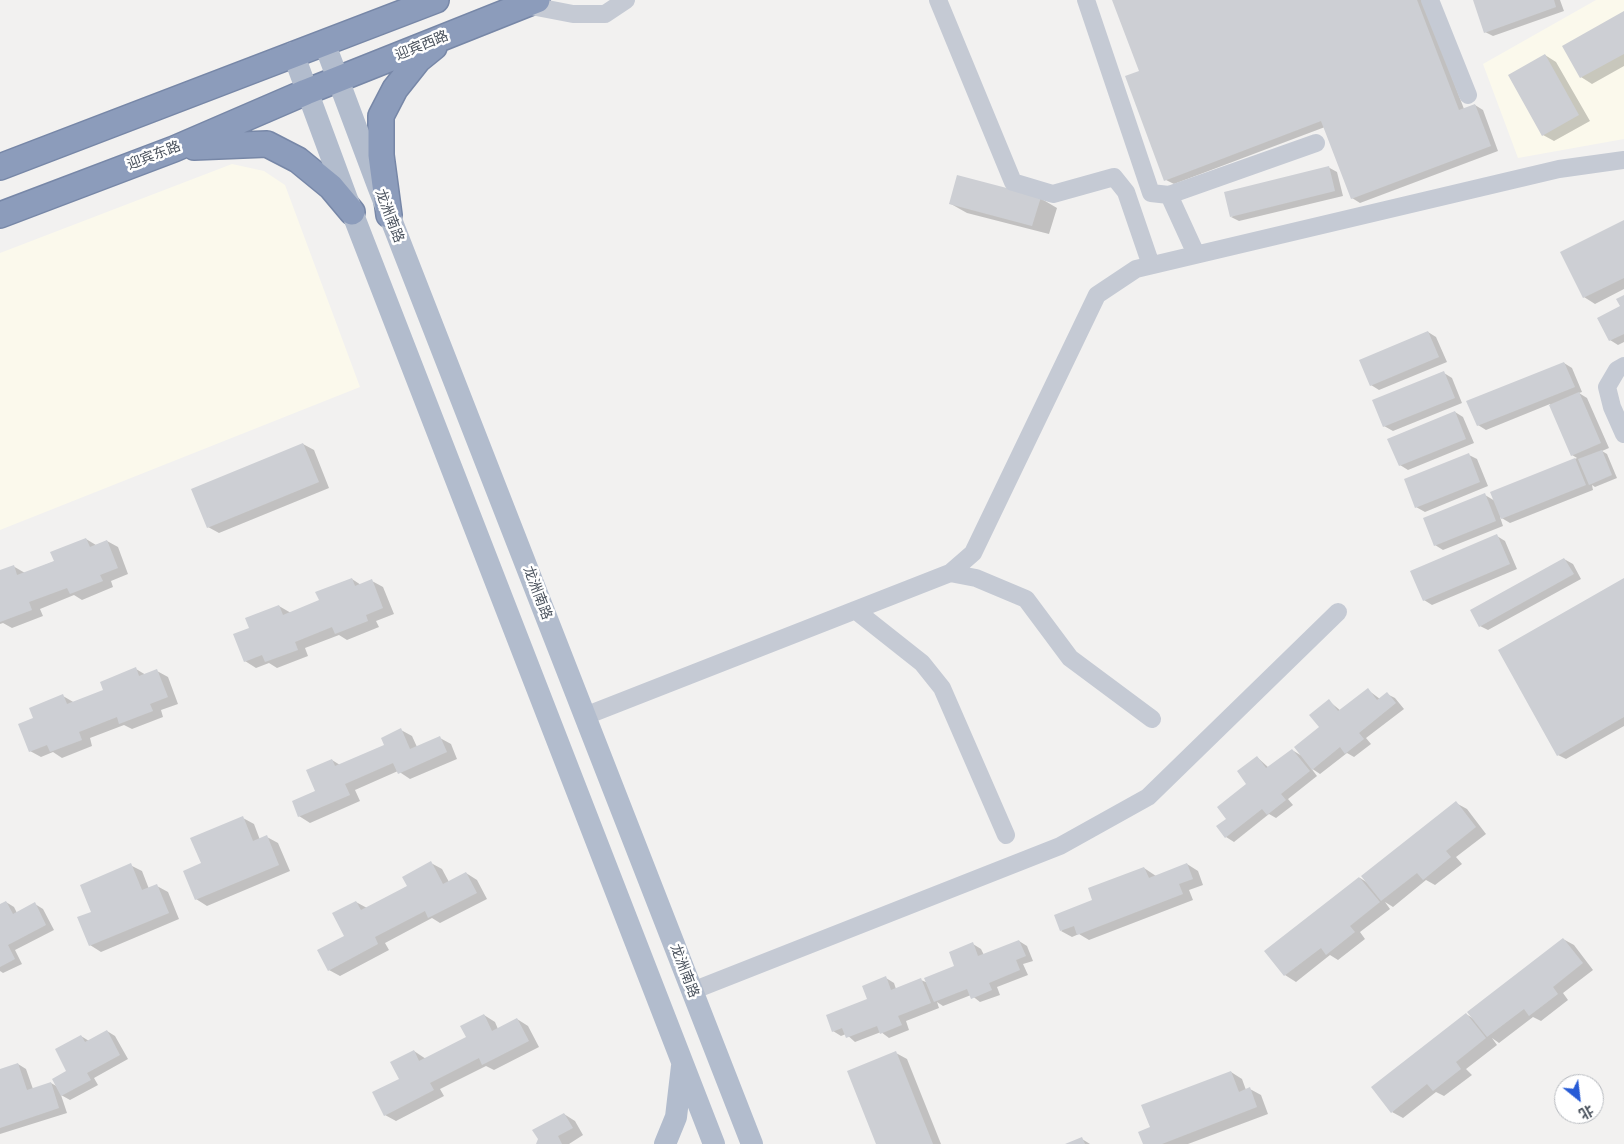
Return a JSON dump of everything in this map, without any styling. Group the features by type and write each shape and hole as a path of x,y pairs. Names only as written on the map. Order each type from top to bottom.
{"highway":[{"path":"0,167 293,53 436,0"},
{"name":"迎宾西路","path":"306,92 532,2"},
{"path":"389,215 381,155 380,116 395,89 418,60 450,34"},
{"name":"迎宾东路","path":"0,215 174,149 306,92"},
{"path":"174,149 225,144 267,144 298,160 331,187 352,212"}],"main road":[{"name":"龙洲南路","path":"324,42 389,215 752,1144"},
{"path":"293,53 352,212 714,1144"},
{"path":"665,1144 676,1117 682,1062"}],"street":[{"path":"532,2 573,14 605,14 626,0"},
{"path":"938,0 1013,182 1053,194 1114,178 1126,192 1151,265"},
{"path":"1086,0 1151,193 1169,195 1316,143"},
{"path":"1430,0 1468,95"},
{"path":"585,716 950,573 973,553 1097,295 1136,269 1560,169 1624,160"},
{"path":"1169,195 1196,254"},
{"path":"1624,366 1617,370 1608,387 1612,407 1624,434"},
{"path":"950,573 976,578 1026,600 1070,658 1152,720"},
{"path":"855,610 922,663 942,688 1006,835"},
{"path":"692,991 1060,846 1148,797 1338,612"}],"shaded area":[{"path":"1596,0 1624,0 1624,139 1518,158 1483,64"},
{"path":"232,164 264,171 285,185 360,387 0,530 0,253"}],"building":[{"path":"1112,0 1417,0 1459,110 1475,104 1491,146 1351,199 1321,121 1164,181 1125,76 1139,71"},
{"path":"1473,0 1554,0 1556,7 1484,33"},
{"path":"1624,11 1624,54 1580,78 1562,46"},
{"path":"1545,54 1579,115 1542,136 1508,75"},
{"path":"1329,166 1335,191 1230,217 1224,192"},
{"path":"957,175 1041,197 1032,226 949,204"},
{"path":"1624,220 1624,278 1583,298 1560,252"},
{"path":"1624,295 1624,334 1609,341 1597,318 1620,306 1616,299"},
{"path":"1428,331 1439,357 1370,386 1359,360"},
{"path":"1564,362 1575,387 1477,426 1466,401"},
{"path":"1444,371 1455,398 1383,427 1372,400"},
{"path":"1579,392 1601,443 1571,456 1549,405"},
{"path":"1455,411 1466,439 1399,466 1387,439"},
{"path":"303,443 319,482 207,528 191,489"},
{"path":"1602,450 1612,475 1589,485 1578,459"},
{"path":"1469,453 1480,482 1415,508 1404,479"},
{"path":"1575,458 1586,485 1501,519 1490,492"},
{"path":"1485,493 1496,521 1434,546 1423,518"},
{"path":"1497,534 1510,564 1423,601 1410,571"},
{"path":"86,538 90,547 107,540 118,568 100,575 103,581 70,594 67,588 29,602 32,610 0,622 0,570 14,565 17,575 54,561 50,552"},
{"path":"1564,558 1574,574 1479,627 1470,610"},
{"path":"352,578 355,586 372,579 383,608 366,615 368,621 335,634 332,627 295,642 298,650 265,662 262,655 244,662 233,634 249,628 245,618 279,605 283,615 319,600 315,592"},
{"path":"1624,578 1624,717 1557,756 1498,650"},
{"path":"136,667 139,676 157,669 168,697 150,704 153,711 119,724 117,717 79,732 82,740 50,752 47,745 29,752 18,724 33,718 29,708 63,694 67,704 103,690 100,682"},
{"path":"1368,688 1377,700 1387,692 1396,703 1359,733 1364,739 1345,754 1340,747 1312,770 1294,747 1319,727 1309,715 1329,699 1338,711"},
{"path":"401,728 410,749 440,736 447,752 398,774 393,763 345,784 350,795 298,817 292,801 315,791 306,770 332,759 335,766 384,745 381,738"},
{"path":"1292,749 1310,771 1281,794 1286,800 1267,815 1262,809 1225,838 1216,826 1226,819 1217,807 1246,784 1237,771 1257,756 1266,768"},
{"path":"1456,801 1476,827 1446,851 1451,857 1423,880 1417,873 1381,901 1361,876"},
{"path":"243,816 253,841 267,835 279,865 195,900 183,871 201,863 190,838"},
{"path":"431,861 443,884 466,872 477,893 428,918 425,911 375,937 378,944 328,971 317,950 344,936 332,913 356,901 361,910 407,886 402,877"},
{"path":"131,863 142,890 157,884 169,913 89,946 77,917 91,912 80,885"},
{"path":"1187,863 1193,879 1179,884 1183,894 1077,935 1074,926 1060,931 1054,915 1092,900 1088,888 1144,867 1149,878"},
{"path":"1359,877 1380,902 1350,926 1355,932 1326,955 1321,948 1284,976 1264,951"},
{"path":"6,901 13,914 35,902 46,925 8,945 15,959 0,967 0,904"},
{"path":"1563,938 1583,963 1553,987 1558,994 1529,1016 1524,1009 1487,1037 1467,1012"},
{"path":"1019,940 1026,956 1016,960 1020,970 989,983 992,990 971,999 967,989 934,1002 924,978 954,966 949,952 973,942 978,956"},
{"path":"886,976 891,990 921,978 931,1003 898,1016 902,1025 880,1034 877,1026 846,1038 842,1028 832,1032 826,1015 867,999 862,986"},
{"path":"1466,1013 1486,1038 1456,1062 1461,1069 1433,1091 1427,1084 1391,1113 1371,1087"},
{"path":"484,1014 492,1031 517,1018 529,1041 482,1065 479,1058 430,1083 434,1090 384,1116 372,1092 399,1079 390,1062 414,1050 419,1061 466,1037 460,1026"},
{"path":"107,1030 120,1055 87,1073 91,1080 61,1096 52,1079 66,1071 55,1049 81,1035 85,1042"},
{"path":"896,1051 933,1144 876,1144 847,1071"},
{"path":"18,1063 27,1090 51,1082 59,1108 0,1128 0,1069"},
{"path":"1231,1071 1239,1092 1250,1087 1257,1107 1162,1144 1143,1144 1138,1132 1150,1127 1141,1105"},
{"path":"564,1113 573,1128 558,1136 562,1144 536,1144 538,1139 532,1130"},
{"path":"1082,1137 1085,1144 1065,1144"}]}
